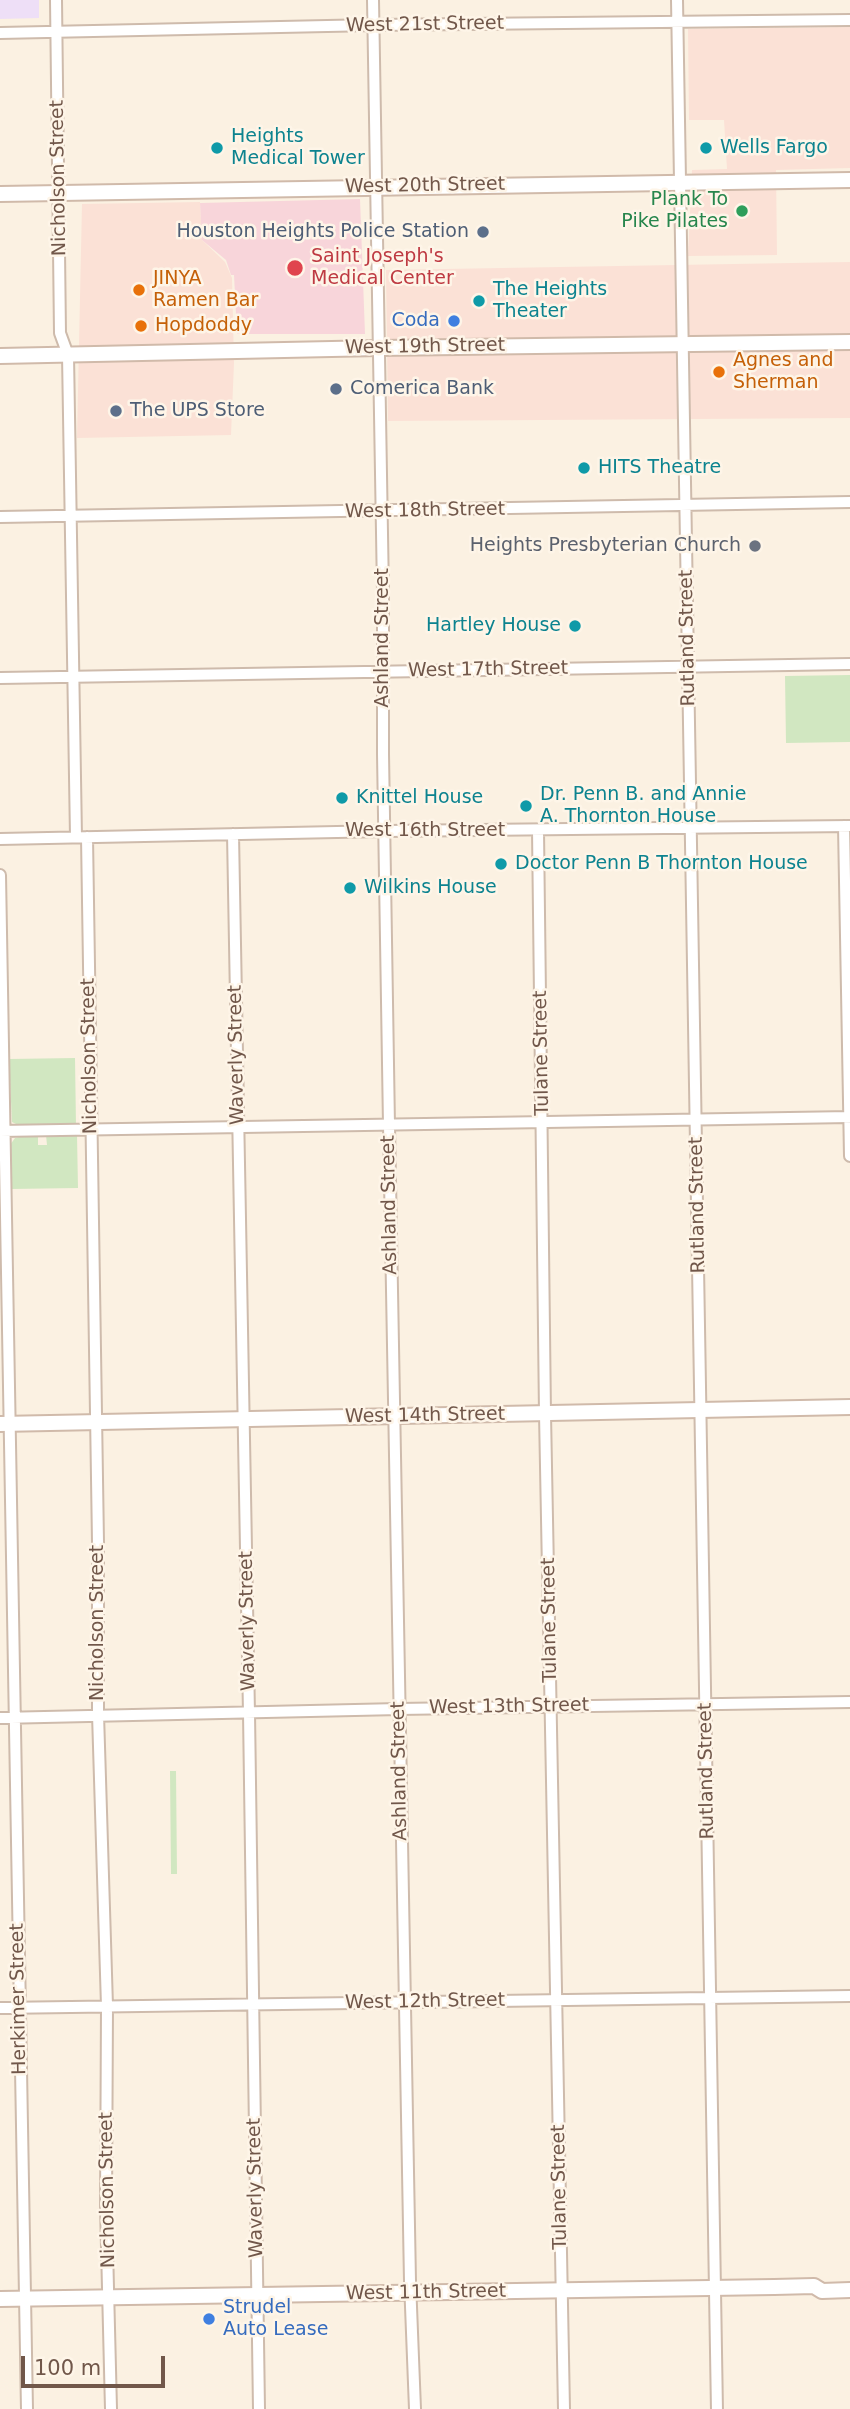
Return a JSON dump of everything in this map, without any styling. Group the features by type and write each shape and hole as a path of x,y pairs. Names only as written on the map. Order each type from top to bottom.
{"main road":[{"name":"West 20th Street","path":"0,194 850,180"},
{"name":"West 19th Street","path":"0,356 850,342"},
{"name":"West 14th Street","path":"5,1424 850,1407"},
{"path":"814,2286 822,2282 850,2282"},
{"name":"West 11th Street","path":"0,2299 814,2286 822,2291 850,2290"}],"street":[{"name":"Nicholson Street","path":"56,0 60,333 68,355 72,676 92,1130 111,2409"},
{"name":"Ashland Street","path":"373,0 399,1709 410,2293 415,2409"},
{"name":"Rutland Street","path":"677,0 717,2409"},
{"name":"West 21st Street","path":"0,33 374,25 850,20"},
{"name":"West 18th Street","path":"0,517 850,502"},
{"name":"West 17th Street","path":"0,678 850,664"},
{"name":"West 16th Street","path":"0,839 847,826"},
{"path":"847,826 850,1156"},
{"name":"Tulane Street","path":"538,830 545,1413 564,2409"},
{"name":"Waverly Street","path":"233,834 259,2409"},
{"name":"Herkimer Street","path":"0,875 5,1424 14,1717 27,2409"},
{"path":"2,1131 850,1116"},
{"name":"West 13th Street","path":"0,1717 850,1702"},
{"name":"West 12th Street","path":"0,2008 850,1996"}],"shaded area":[{"path":"0,0 39,0 39,18 0,19"},
{"path":"850,27 850,168 776,170 777,255 688,256 692,170 727,169 724,120 689,120 688,29"},
{"name":"Saint Joseph's Medical Center","path":"360,199 365,334 237,334 234,275 231,275 226,260 202,240 200,203"},
{"path":"200,202 202,240 225,262 232,278 234,363 231,435 77,438 82,204"},
{"path":"850,262 850,418 388,421 386,270"}],"green space":[{"path":"850,675 850,742 786,743 785,676"},
{"path":"75,1058 76,1126 20,1126 12,1122 9,1059"},
{"path":"38,1135 38,1145 47,1145 46,1135 77,1135 78,1188 11,1189 10,1145 15,1138"},
{"path":"170,1771 176,1771 177,1874 171,1874"}],"place":[{"name":"Heights Medical Tower","path":"217,148"},
{"name":"Wells Fargo","path":"706,148"},
{"name":"Plank To Pike Pilates","path":"742,211"},
{"name":"Houston Heights Police Station","path":"483,232"},
{"name":"Saint Joseph's Medical Center","path":"295,268"},
{"name":"JINYA Ramen Bar","path":"139,290"},
{"name":"The Heights Theater","path":"479,301"},
{"name":"Coda","path":"454,321"},
{"name":"Hopdoddy","path":"141,326"},
{"name":"Agnes and Sherman","path":"719,372"},
{"name":"Comerica Bank","path":"336,389"},
{"name":"The UPS Store","path":"116,411"},
{"name":"HITS Theatre","path":"584,468"},
{"name":"Heights Presbyterian Church","path":"755,546"},
{"name":"Hartley House","path":"575,626"},
{"name":"Knittel House","path":"342,798"},
{"name":"Dr. Penn B. and Annie A. Thornton House","path":"526,806"},
{"name":"Doctor Penn B Thornton House","path":"501,864"},
{"name":"Wilkins House","path":"350,888"},
{"name":"Strudel Auto Lease","path":"209,2319"}]}
